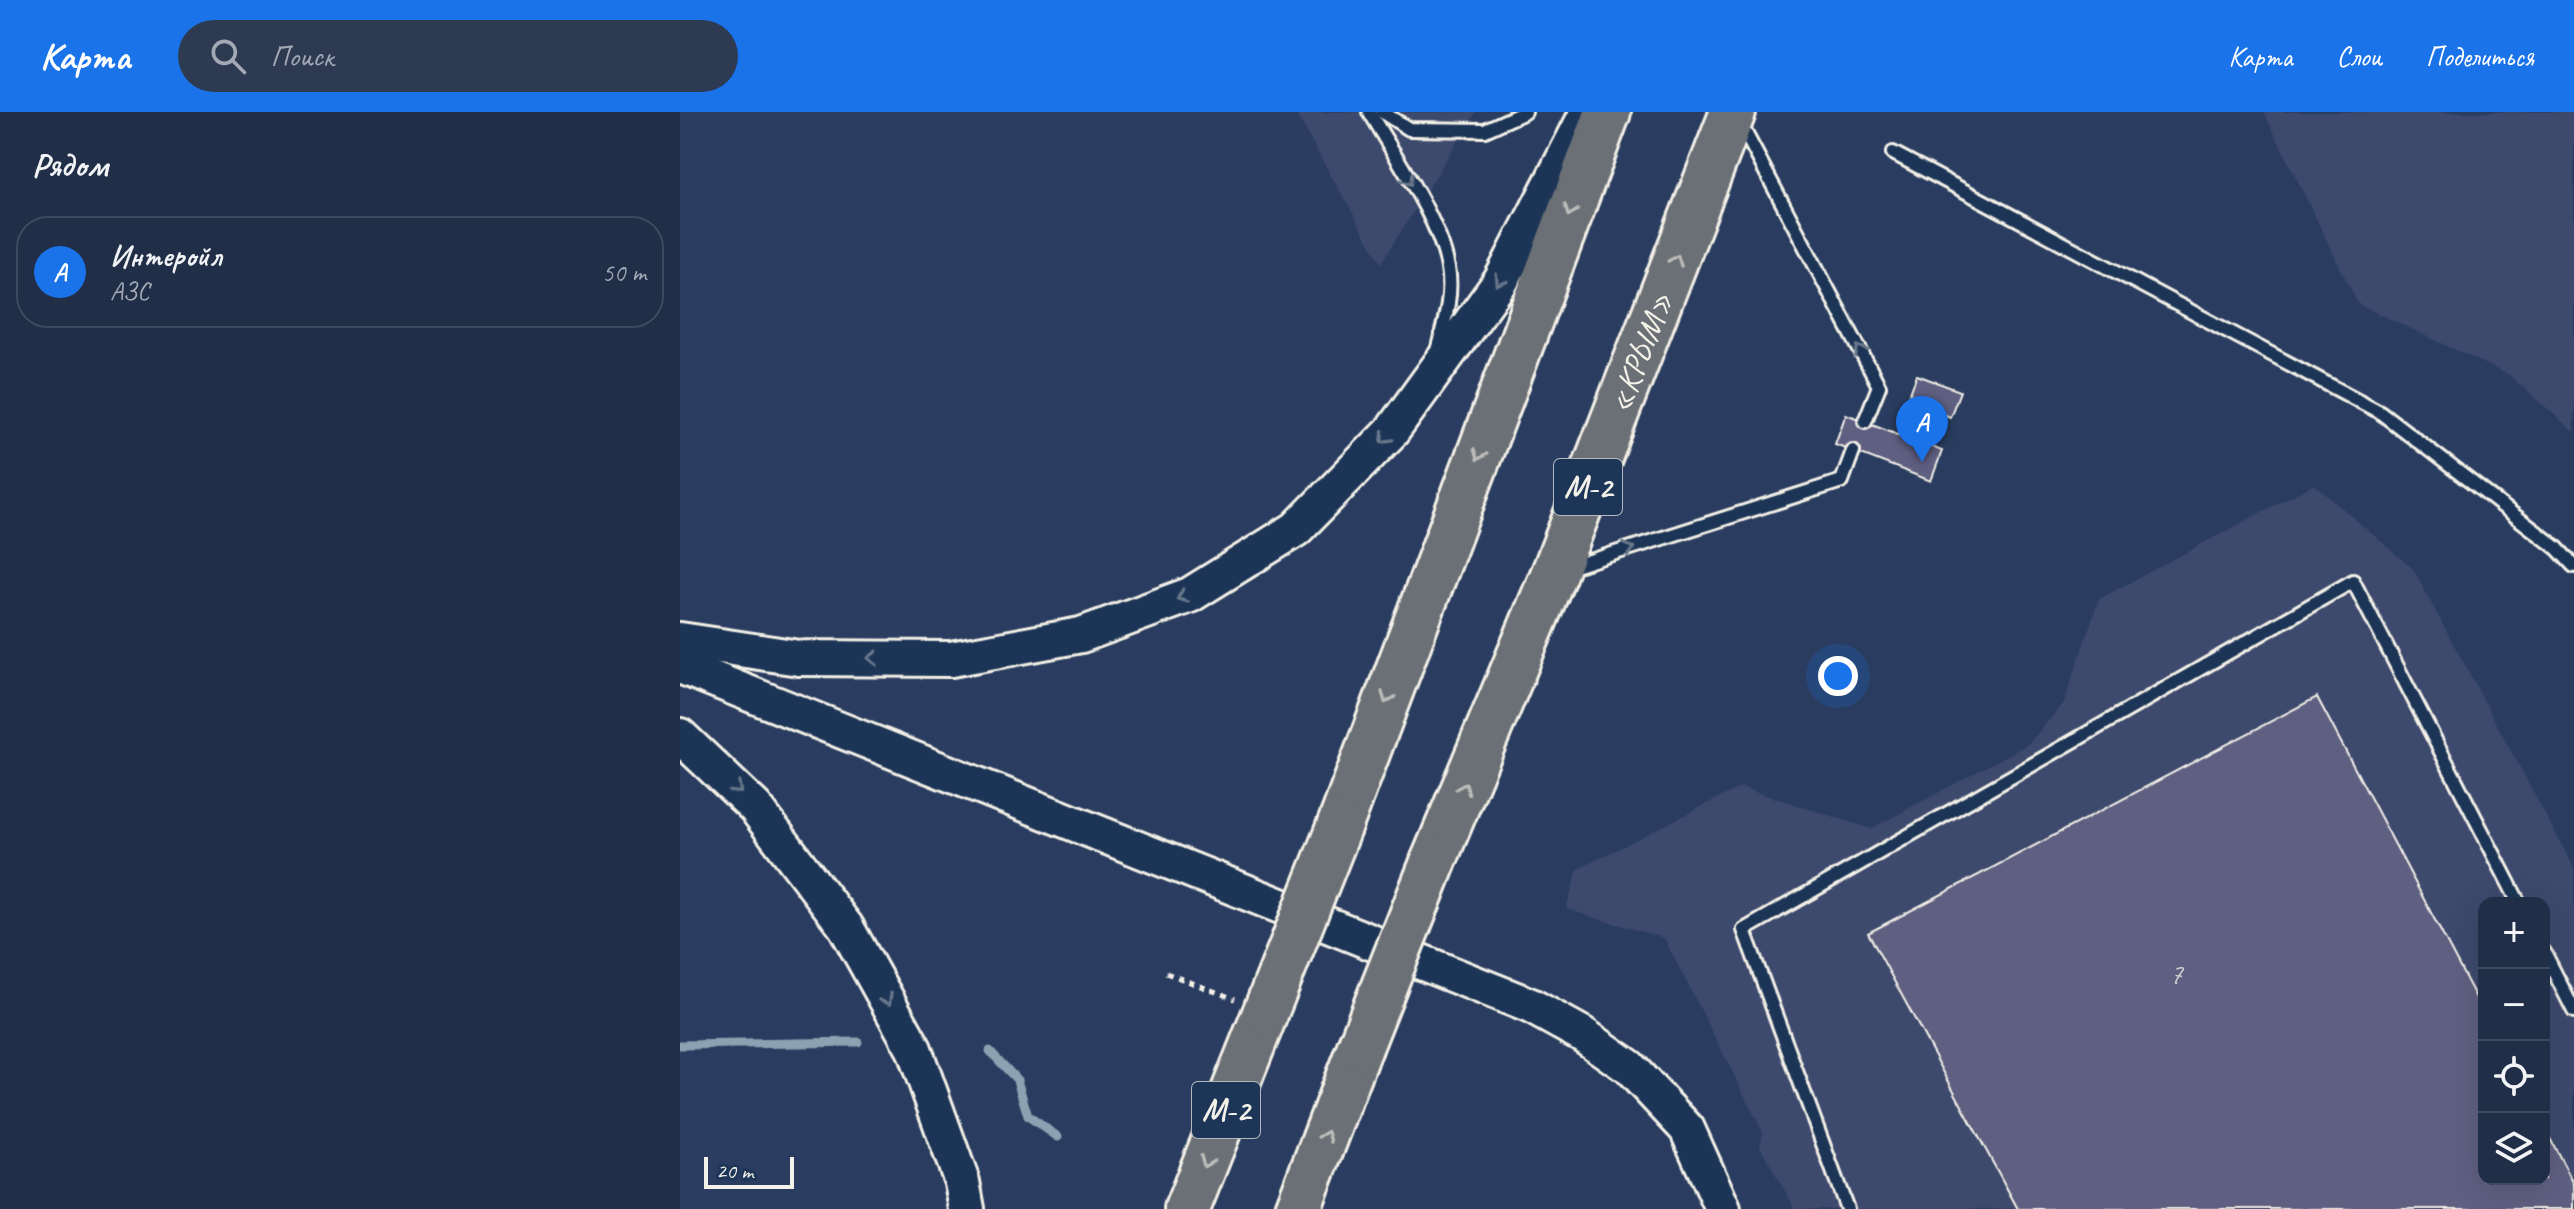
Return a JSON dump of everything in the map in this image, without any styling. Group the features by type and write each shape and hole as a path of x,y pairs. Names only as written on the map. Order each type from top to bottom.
{"highway":[{"name":"М-2","path":"1187,1209 1340,825 1608,112"},
{"name":"«КРЫМ»","path":"1298,1209 1434,860 1554,573 1734,112"}],"main road":[{"path":"680,640 799,658 951,659 1081,635 1190,595 1296,529 1392,431 1501,281 1588,112"},
{"path":"680,666 1531,1006 1582,1034 1629,1067 1687,1129 1723,1209"},
{"path":"680,736 755,807 846,927 914,1049 962,1182 967,1209"}],"lane":[{"path":"1369,112 1432,221 1449,269 1448,303 1432,375"},
{"path":"1382,112 1409,129 1485,130 1525,112"},
{"path":"1734,112 1879,386 1865,421"},
{"path":"1893,153 2380,412 2557,548 2574,566"},
{"path":"1554,573 1842,481 1853,451"},
{"path":"1847,1209 1744,930 2353,581 2516,897"},
{"path":"2550,964 2574,1011"}],"path":[{"path":"1166,973 1266,1011"}],"shaded area":[{"path":"1295,112 1476,112 1381,263"},
{"path":"2264,112 2574,112 2574,432 2509,375 2358,304"},
{"path":"2314,484 2413,569 2574,868 2574,1209 1795,1209 1760,1146 1763,1132 1664,938 1566,909 1578,869 1741,787 1871,829 2028,744 2064,703 2099,599"}],"building":[{"path":"1917,375 1960,391 1950,417 1907,401"},
{"path":"1846,414 1942,451 1931,481 1835,444"},
{"path":"2317,697 2478,1002 2478,1185 2550,1185 2550,1138 2574,1184 2574,1209 2018,1209 1868,933"}],"waterway":[{"path":"680,1045 858,1042"},
{"path":"990,1051 1017,1080 1028,1116 1058,1137"}],"place":[{"name":"Интеройл","path":"1922,462"}]}
